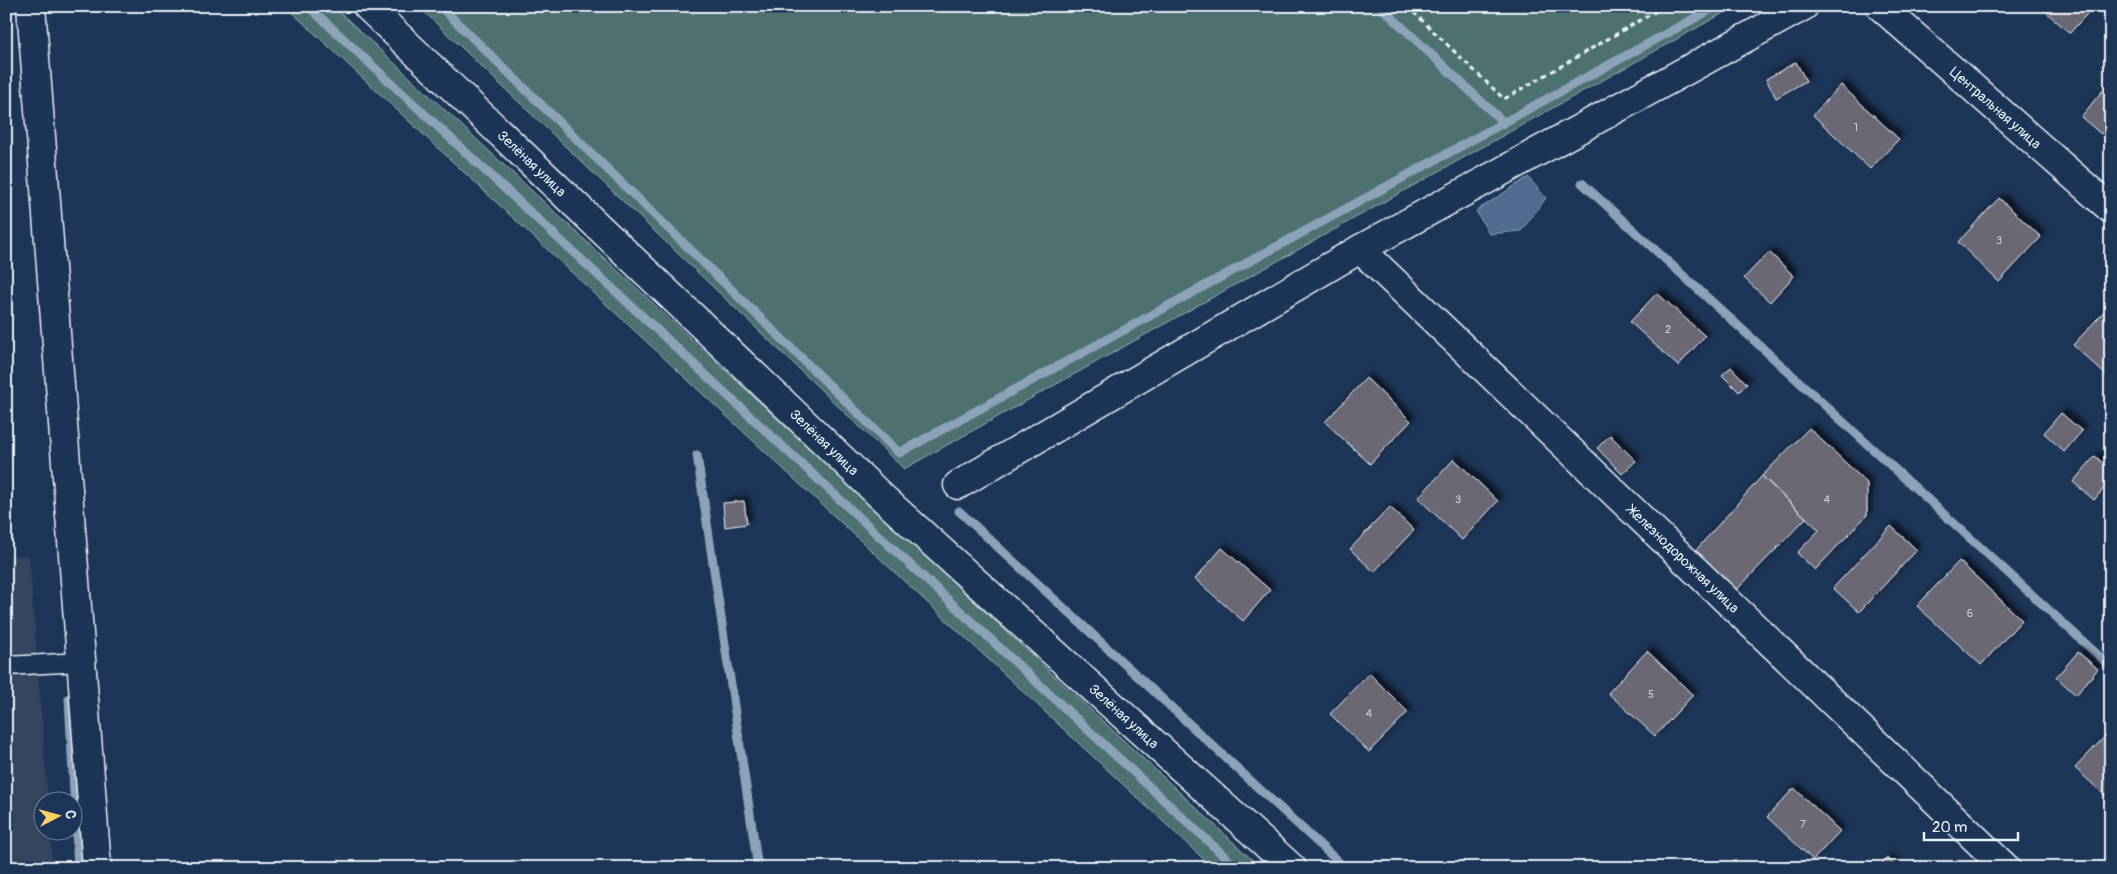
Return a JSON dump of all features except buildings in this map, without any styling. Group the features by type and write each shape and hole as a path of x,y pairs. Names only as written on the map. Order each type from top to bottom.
{"street":[{"path":"31,6 82,662 96,868"},
{"name":"Зелёная улица","path":"367,6 884,499 1292,868"},
{"path":"958,485 1360,249 1804,6"},
{"name":"Центральная улица","path":"1880,6 2111,209"},
{"name":"Железнодорожная улица","path":"1360,249 2006,868"}],"lane":[{"path":"6,666 82,662"}],"path":[{"path":"1407,6 1504,99 1665,6"}],"shaded area":[{"path":"1528,177 1546,198 1521,231 1489,234 1476,211"},
{"path":"29,555 47,792 32,792 32,842 51,842 53,868 6,868 6,557"}],"green space":[{"path":"285,6 333,6 1261,868 1213,868"},
{"path":"418,6 1736,6 904,469"}],"waterway":[{"path":"308,6 1237,868"},
{"path":"440,6 899,453 1717,6"},
{"path":"1380,6 1504,123"},
{"path":"1582,183 2111,667"},
{"path":"697,455 758,868"},
{"path":"959,511 1345,868"},
{"path":"69,698 78,868"}]}
